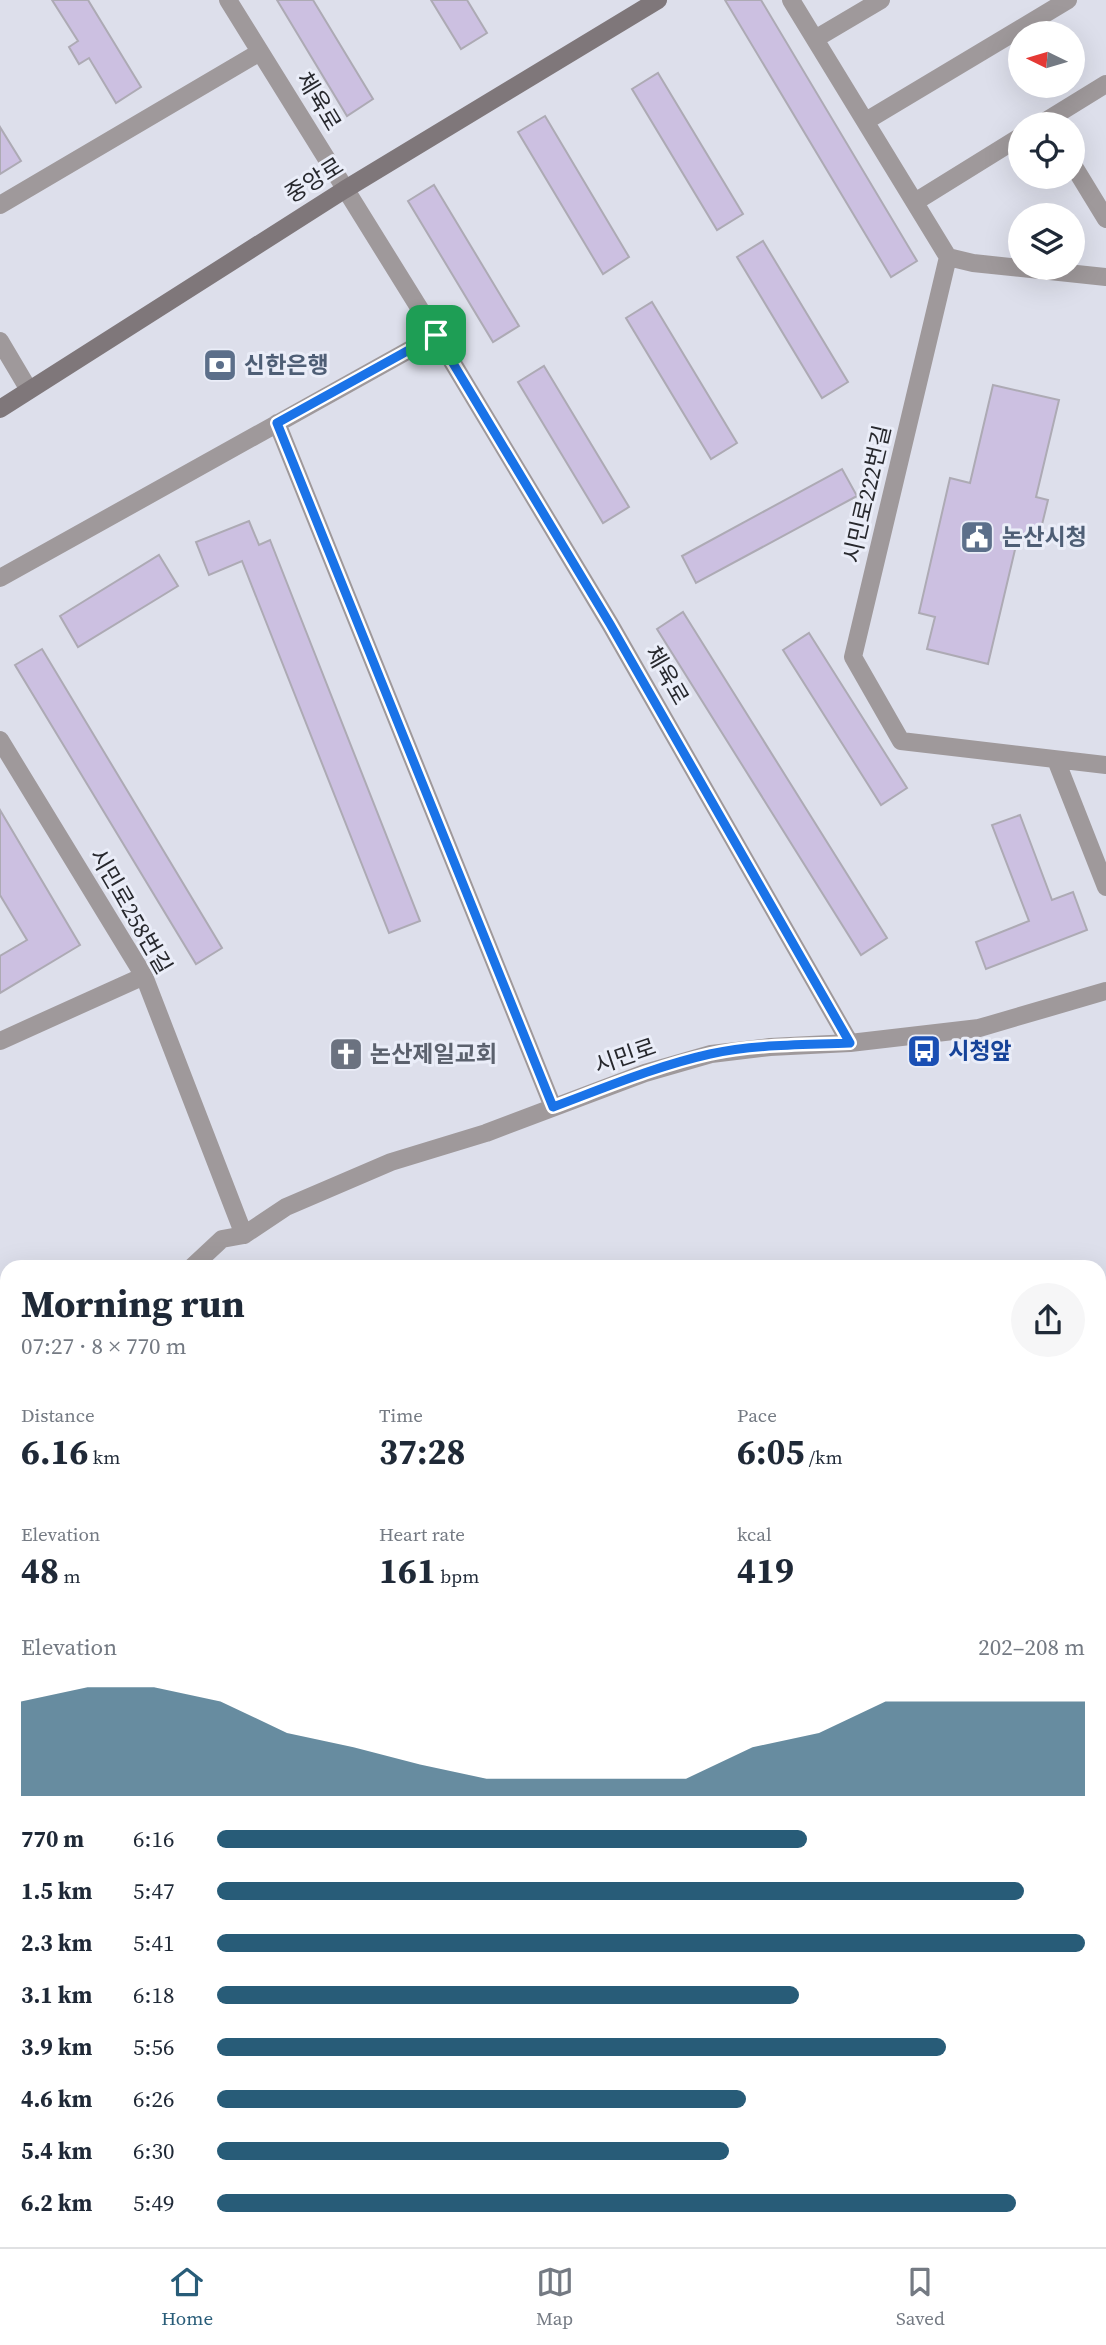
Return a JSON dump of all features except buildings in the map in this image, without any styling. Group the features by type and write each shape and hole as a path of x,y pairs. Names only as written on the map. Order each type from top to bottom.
{"street":[{"name":"체육로","path":"228,0 436,335 610,624 850,1043"},
{"name":"중앙로","path":"0,409 344,190 658,0"},
{"path":"791,0 948,257 973,263 1106,277"},
{"path":"816,39 881,0"},
{"path":"866,121 1068,0"},
{"path":"0,205 260,52"},
{"path":"1063,112 1106,84"},
{"path":"915,202 1008,144"},
{"path":"1085,182 1103,208"},
{"name":"시민로222번길","path":"948,257 853,657 901,741 1056,761"},
{"path":"0,578 436,335"},
{"path":"0,341 29,390"},
{"path":"277,423 553,1107"},
{"name":"시민로258번길","path":"0,740 144,976 244,1235"},
{"path":"1106,765 1056,761 1106,887"},
{"path":"0,1041 144,976"},
{"name":"시민로","path":"200,1260 222,1239 244,1235 286,1207 380,1167 486,1133 645,1073 711,1054 770,1047 850,1043 979,1028 1106,991"}],"place":[{"name":"신한은행","path":"220,365"},
{"name":"논산시청","path":"977,537"},
{"name":"시청앞","path":"924,1051"},
{"name":"논산제일교회","path":"346,1054"}],"route":[{"path":"436,335 610,624 850,1043 770,1047 711,1054 645,1073 553,1107 277,423 436,335"}]}
